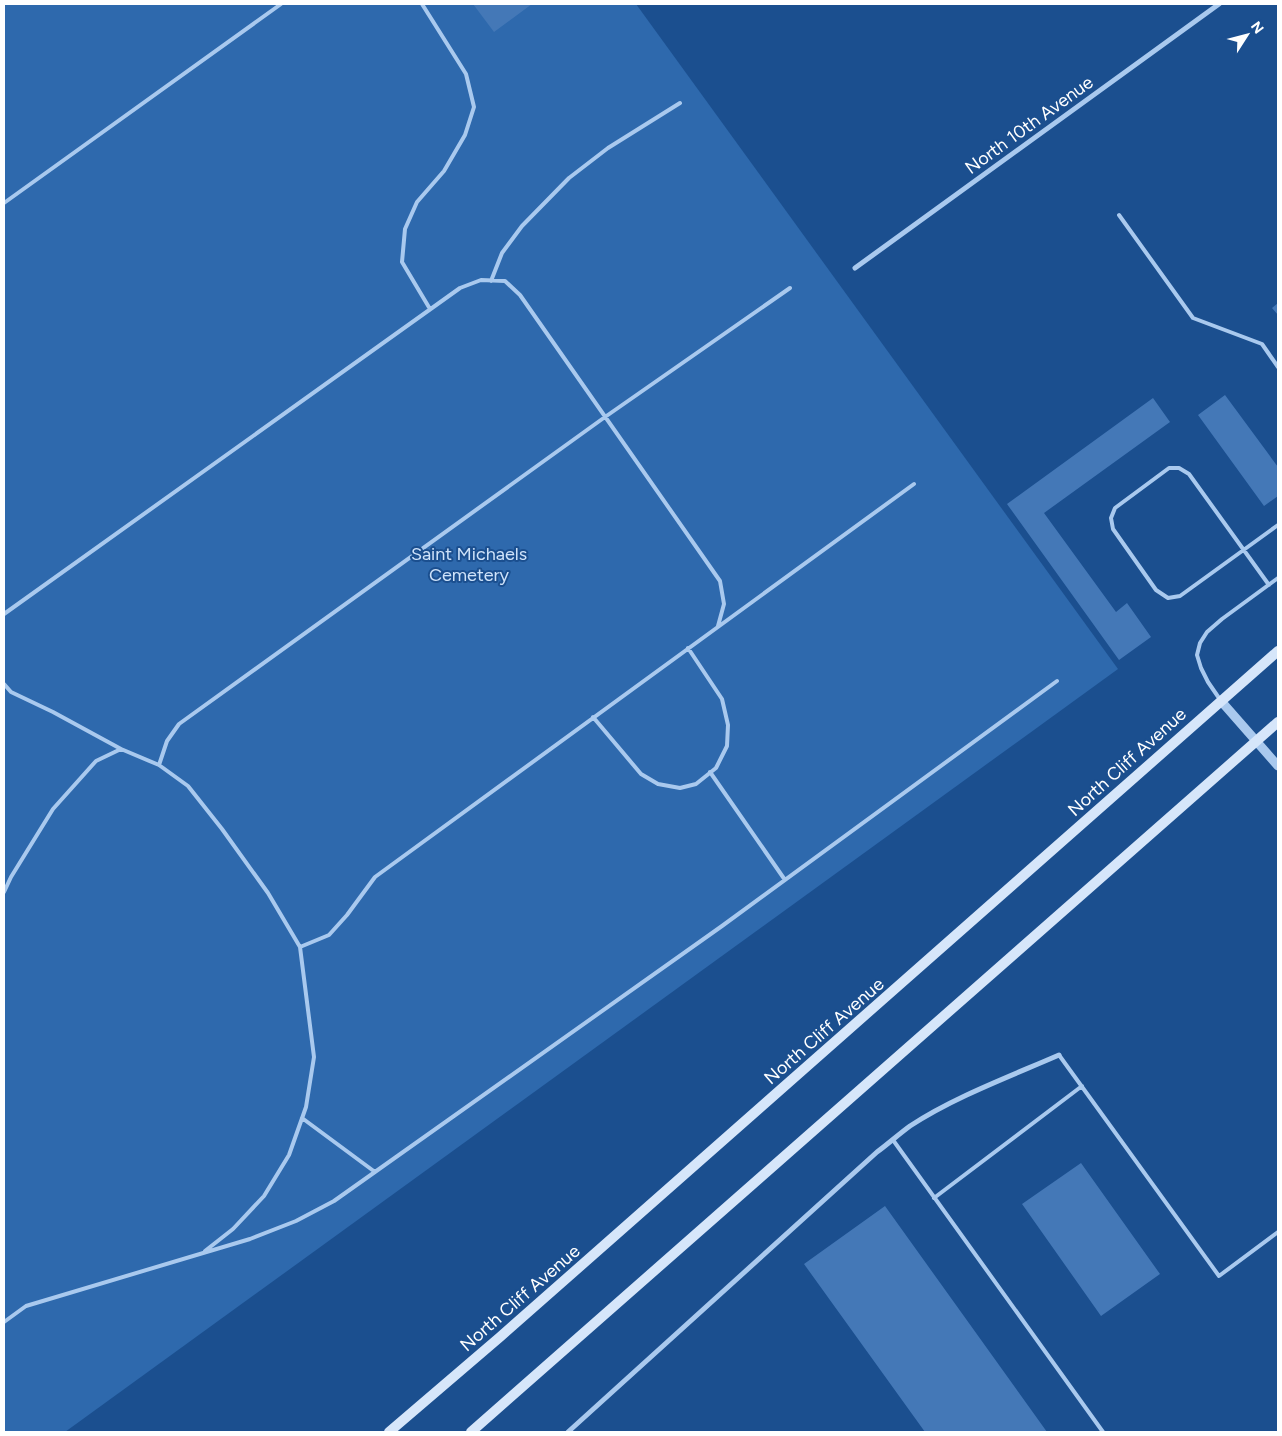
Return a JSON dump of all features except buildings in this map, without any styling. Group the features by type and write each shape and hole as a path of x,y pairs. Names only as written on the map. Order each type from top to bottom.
{"main road":[{"name":"North Cliff Avenue","path":"389,1432 500,1337 1221,700 1278,652"},
{"path":"471,1432 1278,722"}],"street":[{"name":"North 10th Avenue","path":"855,268 1219,4"},
{"path":"1221,700 1278,766"},
{"path":"568,1432 877,1152 910,1126 941,1108 1059,1056"}],"lane":[{"path":"4,203 281,4"},
{"path":"422,4 466,74 474,107 465,135 444,171 417,202 404,229 402,262 430,309"},
{"path":"491,281 502,253 522,226 569,178 608,148 680,103"},
{"path":"1119,215 1193,318 1262,344 1278,367"},
{"path":"4,614 430,309 460,288 480,280 505,282 520,294 720,581 724,604 718,626"},
{"path":"159,765 167,741 179,724 605,417 790,288"},
{"path":"1269,585 1244,550 1189,474 1179,468 1169,468 1115,508 1111,518 1113,529 1156,590 1168,598 1180,596 1244,550 1278,525"},
{"path":"300,947 329,935 348,915 375,877 914,484"},
{"path":"1221,700 1201,668 1197,655 1200,643 1207,632 1222,619 1278,578"},
{"path":"593,717 641,774 658,784 680,788 696,784 716,768 727,746 728,725 722,699 688,648"},
{"path":"4,1322 26,1306 250,1239 296,1220 334,1201 722,926 1057,681"},
{"path":"4,684 11,692 53,712 121,749 159,765 188,786 268,893 300,947 314,1057 306,1106 289,1155 264,1196 233,1229 203,1253"},
{"path":"4,892 11,877 53,808 96,761 121,749"},
{"path":"710,772 785,880"},
{"path":"1059,1056 1220,1276 1278,1232"},
{"path":"934,1198 1082,1086"},
{"path":"302,1118 376,1172"},
{"path":"893,1140 1103,1432"}],"green space":[{"name":"Saint Michaels Cemetery","path":"4,4 636,4 1118,669 65,1432 4,1432"}]}
